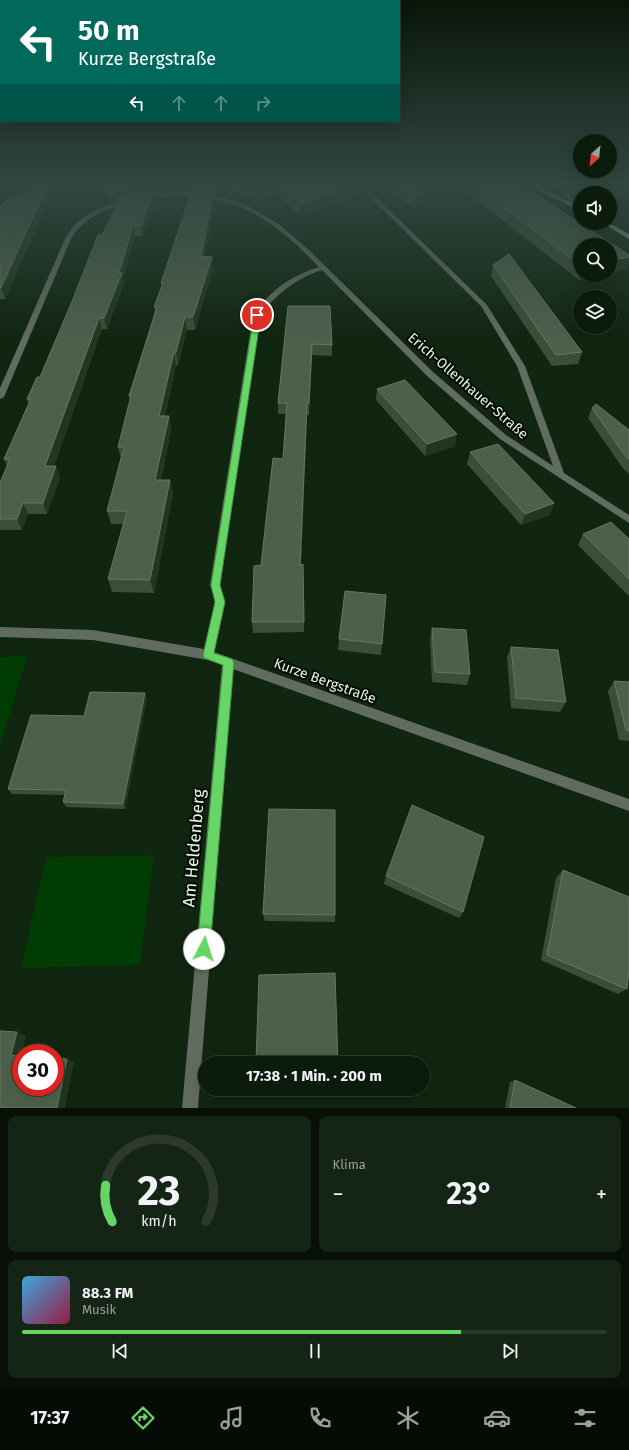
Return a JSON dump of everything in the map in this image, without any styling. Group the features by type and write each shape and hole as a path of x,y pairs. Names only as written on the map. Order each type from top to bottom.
{"street":[{"name":"Erich-Ollenhauer-Straße","path":"0,397 70,236"},
{"name":"Erich-Ollenhauer-Straße","path":"287,236 307,251 441,383 503,437 629,520"},
{"path":"412,236 484,306 521,366 561,476"},
{"path":"208,655 220,602 216,585 257,315 274,293 299,275 323,268"},
{"name":"Kurze Bergstraße","path":"0,632 93,635 208,655 629,805"},
{"name":"Am Heldenberg","path":"190,1108 228,662"}],"green space":[{"path":"28,655 0,745 0,657"},
{"path":"154,855 140,965 21,968 46,857"}],"building":[{"path":"0,236 25,236 1,288"},
{"path":"98,236 130,236 119,273 122,273 104,318 99,318 45,466 56,466 43,503 23,503 17,519 0,519 0,483 10,459 4,459 31,399 27,399 37,377 40,377"},
{"path":"177,236 205,236 201,256 212,257 193,317 185,317 176,352 174,352 159,416 169,416 155,480 170,480 150,580 108,579 127,511 107,511 124,447 118,447 131,396 129,396 157,307 154,307 163,283 161,283"},
{"path":"541,236 599,236 603,238 573,238 573,260"},
{"path":"617,247 629,255 629,257 617,260"},
{"path":"509,254 582,352 556,355 493,265"},
{"path":"288,306 330,306 332,345 312,344 309,403 307,403 300,565 303,564 304,622 252,622 254,566 261,565 273,458 283,459 287,403 278,403"},
{"path":"405,380 457,434 427,444 377,389"},
{"path":"596,404 629,430 629,459 626,457 592,408"},
{"path":"498,444 554,503 525,514 470,452"},
{"path":"611,522 629,539 629,579 583,534"},
{"path":"345,591 386,595 382,644 339,639"},
{"path":"432,628 466,630 470,674 435,672"},
{"path":"511,647 558,650 566,702 516,698"},
{"path":"614,681 629,682 629,731 626,730"},
{"path":"90,692 145,693 123,804 63,802 66,790 8,789 31,715 84,716"},
{"path":"412,805 484,837 463,912 386,876"},
{"path":"269,809 335,810 335,915 263,914"},
{"path":"563,870 629,897 629,970 627,989 547,955"},
{"path":"335,973 338,1056 256,1056 259,975"},
{"path":"0,1031 17,1032 14,1044 12,1044 11,1055 12,1096 59,1096 57,1108 0,1108"},
{"path":"64,1059 67,1059 64,1074"},
{"path":"515,1080 576,1108 510,1108"}],"route":[{"path":"204,949 228,662 208,655 220,602 216,585 257,315"}]}
